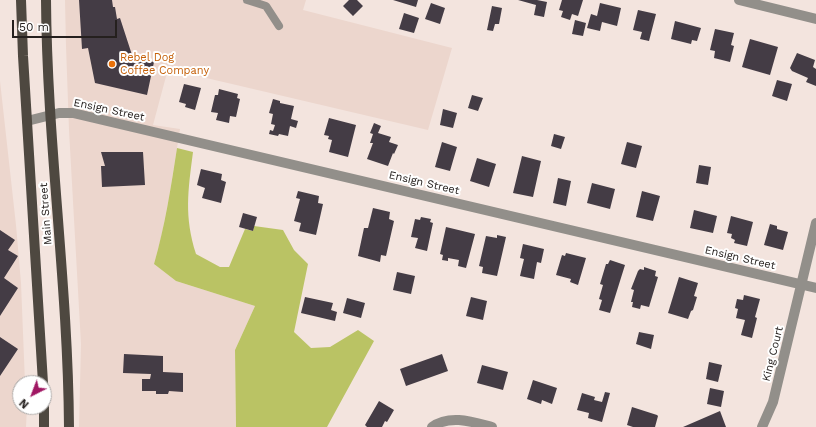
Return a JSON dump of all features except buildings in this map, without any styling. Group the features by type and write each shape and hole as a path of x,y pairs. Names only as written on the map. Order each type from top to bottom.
{"main road":[{"name":"Main Street","path":"21,0 43,375"},
{"name":"Main Street","path":"46,0 67,352 69,427"},
{"path":"44,415 44,427"}],"street":[{"path":"739,0 816,19"},
{"name":"Ensign Street","path":"27,121 65,112 73,113 816,288"},
{"name":"King Court","path":"762,427 773,402 816,223"},
{"path":"432,427 453,419 474,422 492,427"}],"lane":[{"path":"247,0 266,6 280,26"}],"shaded area":[{"path":"65,0 306,0 303,10 452,48 428,130 168,69 153,125 180,129 169,198 154,264 176,281 255,306 235,350 236,427 79,427 81,344 69,130"},
{"path":"0,81 21,283 25,375 12,375 12,415 27,415 26,427 0,427"}],"green space":[{"path":"177,148 193,152 188,215 196,254 220,267 229,267 245,229 253,231 254,226 283,230 294,250 308,264 294,332 311,348 330,347 358,330 374,341 327,427 236,427 235,350 255,306 176,281 154,264 165,221"}],"place":[{"name":"Rebel Dog Coffee Company","path":"112,64"}]}
